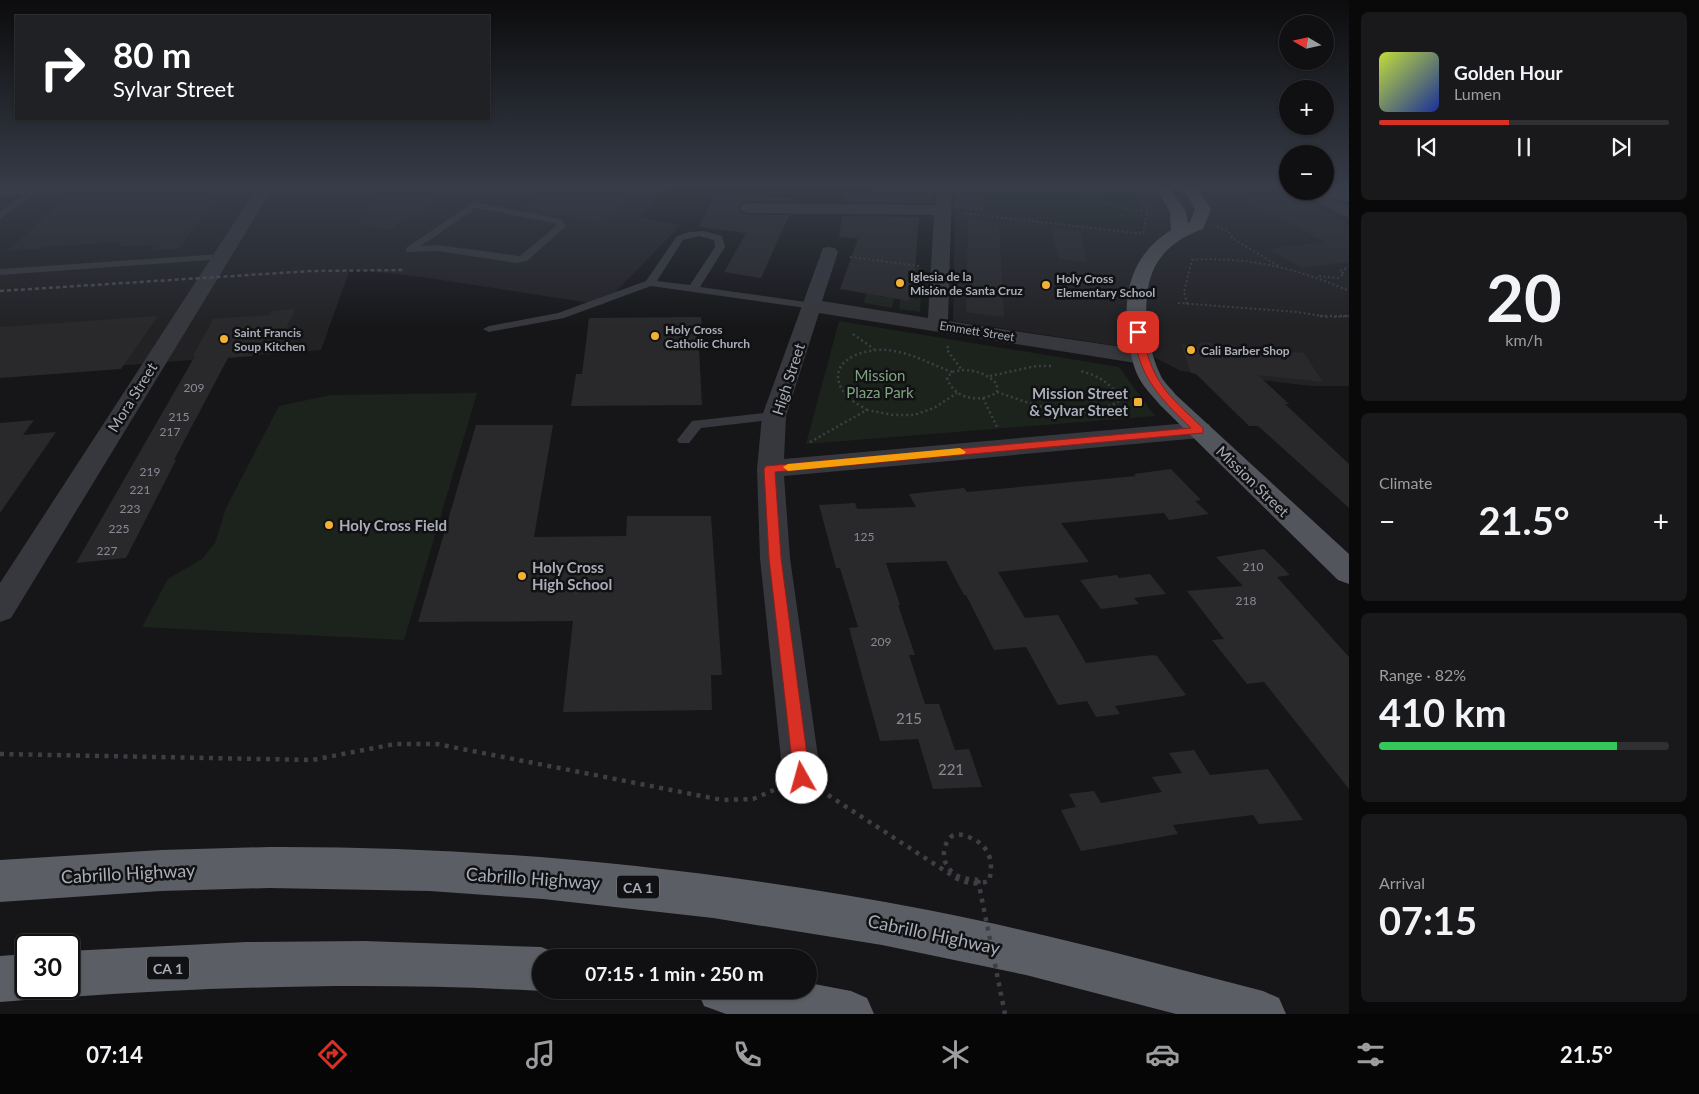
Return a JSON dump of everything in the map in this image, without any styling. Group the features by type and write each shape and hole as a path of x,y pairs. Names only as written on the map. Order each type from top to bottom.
{"highway":[{"name":"Cabrillo Highway","path":"0,881 156,871 338,868 427,870 607,883 745,901 885,923 1087,968 1263,1014"},
{"name":"CA 1","path":"80,973 205,966 328,963 451,964 532,969"},
{"path":"0,979 15,978"},
{"path":"769,999 851,1014"}],"main road":[{"name":"Mission Street","path":"1177,233 1165,242 1150,259 1139,277 1135,302 1142,357 1151,378 1162,393 1349,572"}],"street":[{"name":"Mora Street","path":"0,609 236,233"},
{"path":"943,233 944,333"},
{"name":"High Street","path":"802,778 775,558 770,469 774,416 829,252"},
{"name":"Emmett Street","path":"812,306 944,333 1142,357"},
{"path":"770,469 1200,430"}],"lane":[{"path":"433,233 409,250 438,248 516,260 523,259 553,233"},
{"path":"650,283 680,238 686,234 706,234 719,238 720,247 693,289"},
{"path":"0,272 221,257"},
{"path":"489,329 560,316 650,283 812,306"},
{"path":"684,440 697,424 774,416"}],"path":[{"path":"1230,233 1232,238 1252,248 1283,269"},
{"path":"829,252 850,257 942,269"},
{"path":"1188,304 1184,292 1192,260 1214,258 1238,259 1313,276 1338,278 1344,274 1340,270 1349,267"},
{"path":"1313,276 1349,292"},
{"path":"1178,304 1297,312 1329,317 1349,316"},
{"path":"944,333 947,350 962,370"},
{"path":"957,393 945,402 908,416 894,416 867,410 846,395 838,379 839,368 848,358 875,349 888,350 917,357 952,372 962,370 976,371 990,376 997,384 997,392"},
{"path":"990,376 1036,366 1060,367"},
{"path":"1076,370 1099,378 1117,391 1132,391"},
{"path":"952,372 947,378 948,383 957,393 974,398 983,398 994,395 997,392"},
{"path":"997,392 1036,405 1081,412 1112,408 1119,401 1117,391"},
{"path":"983,398 1000,433"},
{"path":"807,443 867,410"},
{"path":"0,754 312,760 395,744 437,744 722,800 753,799 802,778 964,882 981,884 989,881 992,874 992,862 981,842 974,838 958,834 953,835 942,849 943,858 952,873 959,877 978,880 1005,1014"}],"shaded area":[{"path":"0,233 673,233 603,305 422,277 350,269 321,350 0,375"},
{"path":"955,233 1349,233 1349,386 1312,386 1181,371 1138,349 953,321"}],"green space":[{"path":"852,259 923,268 920,312 899,309 901,298 908,301 909,297 918,299 919,293 910,292"},
{"path":"866,293 887,298 888,296 894,297 892,308 864,303"},
{"name":"Mission Plaza Park","path":"839,321 1119,367 1155,416 806,444"},
{"name":"Holy Cross Field","path":"477,393 404,640 142,627 168,579 202,559 215,543 226,508 279,406 331,395"}],"building":[{"path":"26,233 190,233 179,249 150,251 154,245 117,247 121,242 7,251"},
{"path":"746,233 781,233 761,278 724,272"},
{"path":"840,233 918,233 913,298 911,297 908,301 840,289 858,239 839,237"},
{"path":"968,233 1000,233 1004,317 966,312"},
{"path":"1052,233 1081,233 1087,262 1058,259"},
{"path":"1309,233 1349,233 1349,262 1302,268 1268,249 1325,242"},
{"path":"295,309 280,344 257,346 252,356 228,358 174,460 176,460 126,558 76,563 195,356 193,356 213,319 270,315 272,311"},
{"path":"158,316 121,369 0,378 0,327"},
{"path":"701,317 704,350 699,350 702,405 571,406 576,374 582,374 589,318"},
{"path":"1200,342 1304,353 1323,382 1258,375 1289,404 1285,404 1349,464 1349,508 1258,426 1249,426 1196,374 1191,373 1181,344 1200,347 1198,343 1201,344"},
{"path":"34,420 23,435 56,432 0,513 0,423"},
{"path":"476,425 553,425 534,537 626,536 627,516 711,516 722,675 711,675 712,710 563,712 573,621 418,622"},
{"path":"1171,469 1201,500 1195,501 1209,514 1169,520 1164,513 1061,523 1089,562 998,572 1025,618 1058,615 1086,663 1157,656 1186,695 1183,696 1115,706 1120,714 1096,717 1087,701 1058,705 1026,647 994,650 946,561 886,563 915,655 909,655 925,704 939,704 955,750 969,749 982,787 933,789 918,739 880,741 849,628 858,627 840,568 836,568 819,505 855,503 857,509 916,507 909,494 964,488 967,492 1136,476 1134,474"},
{"path":"1264,549 1290,575 1277,577 1349,657 1349,789 1264,682 1247,684 1212,640 1224,639 1187,591 1243,586 1216,557"},
{"path":"1150,574 1166,594 1134,598 1139,604 1101,609 1080,580 1117,575 1119,578"},
{"path":"1194,750 1210,775 1268,769 1303,820 1259,824 1253,815 1173,825 1178,834 1081,851 1061,810 1076,807 1069,794 1094,791 1101,803 1162,792 1152,777 1182,773 1169,753"}],"railway":[{"path":"0,291 311,271 403,270"}],"slow traffic":[{"path":"788,467 960,452"}],"place":[{"name":"Iglesia de la Misión de Santa Cruz","path":"900,283"},
{"name":"Holy Cross Elementary School","path":"1046,285"},
{"name":"Holy Cross Catholic Church","path":"655,336"},
{"name":"Saint Francis Soup Kitchen","path":"224,339"},
{"name":"Cali Barber Shop","path":"1191,350"},
{"name":"Mission Street & Sylvar Street","path":"1138,402"},
{"name":"Holy Cross Field","path":"329,525"},
{"name":"Holy Cross High School","path":"522,576"}],"route":[{"path":"802,778 775,558 770,469 1200,430 1168,400 1151,378 1142,357 1138,332"}]}
